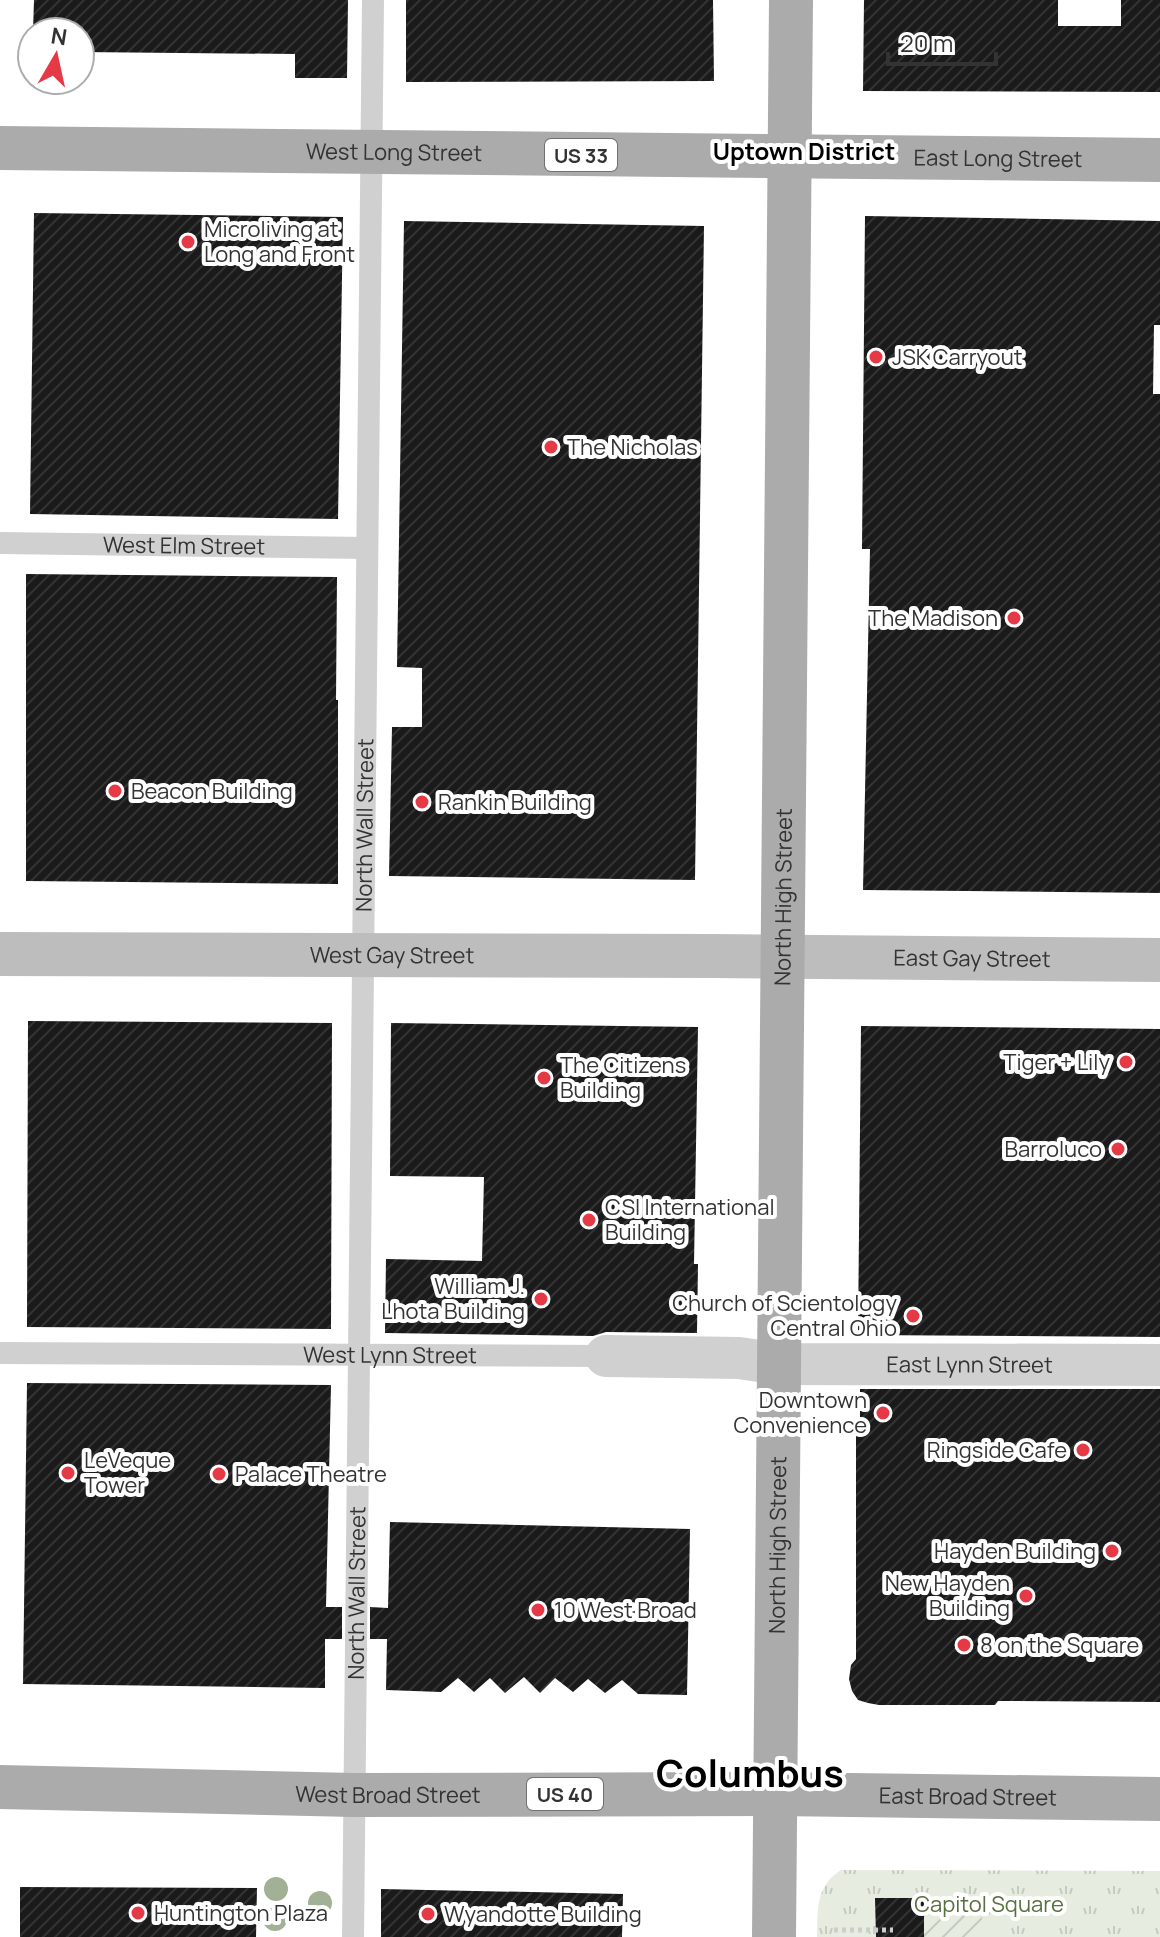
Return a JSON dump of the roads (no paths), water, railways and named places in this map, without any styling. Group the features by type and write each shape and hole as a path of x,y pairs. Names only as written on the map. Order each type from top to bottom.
{"main road":[{"name":"North High Street","path":"774,1937 791,0"},
{"name":"West Long Street","path":"0,148 790,157"},
{"name":"East Long Street","path":"790,157 1160,160"},
{"name":"West Broad Street","path":"0,1787 354,1795 776,1794"},
{"name":"East Broad Street","path":"776,1794 1160,1799"}],"street":[{"name":"West Gay Street","path":"0,954 783,957"},
{"name":"East Gay Street","path":"783,957 1160,960"},
{"name":"West Lynn Street","path":"606,1356 739,1358 779,1364"},
{"name":"East Lynn Street","path":"779,1364 1160,1365"}],"lane":[{"name":"North Wall Street","path":"353,1937 373,0"},
{"name":"West Elm Street","path":"0,543 367,548"},
{"name":"West Lynn Street","path":"0,1353 606,1356"}],"place":[{"name":"Microliving at Long and Front","path":"188,242"},
{"name":"JSK Carryout","path":"876,357"},
{"name":"The Nicholas","path":"551,447"},
{"name":"The Madison","path":"1014,618"},
{"name":"Beacon Building","path":"115,791"},
{"name":"Rankin Building","path":"422,802"},
{"name":"Tiger + Lily","path":"1126,1062"},
{"name":"The Citizens Building","path":"544,1078"},
{"name":"Barroluco","path":"1118,1149"},
{"name":"CSI International Building","path":"589,1220"},
{"name":"William J. Lhota Building","path":"541,1299"},
{"name":"Church of Scientology Central Ohio","path":"913,1316"},
{"name":"Downtown Convenience","path":"883,1413"},
{"name":"Ringside Cafe","path":"1083,1450"},
{"name":"LeVeque Tower","path":"68,1473"},
{"name":"Palace Theatre","path":"219,1474"},
{"name":"Hayden Building","path":"1112,1551"},
{"name":"New Hayden Building","path":"1026,1596"},
{"name":"10 West Broad","path":"538,1610"},
{"name":"8 on the Square","path":"964,1645"},
{"name":"Huntington Plaza","path":"138,1913"},
{"name":"Wyandotte Building","path":"428,1914"}],"district":[{"name":"Uptown District","path":"804,150"},
{"name":"Columbus","path":"750,1772"}],"park label":[{"name":"Capitol Square","path":"989,1904"}]}
